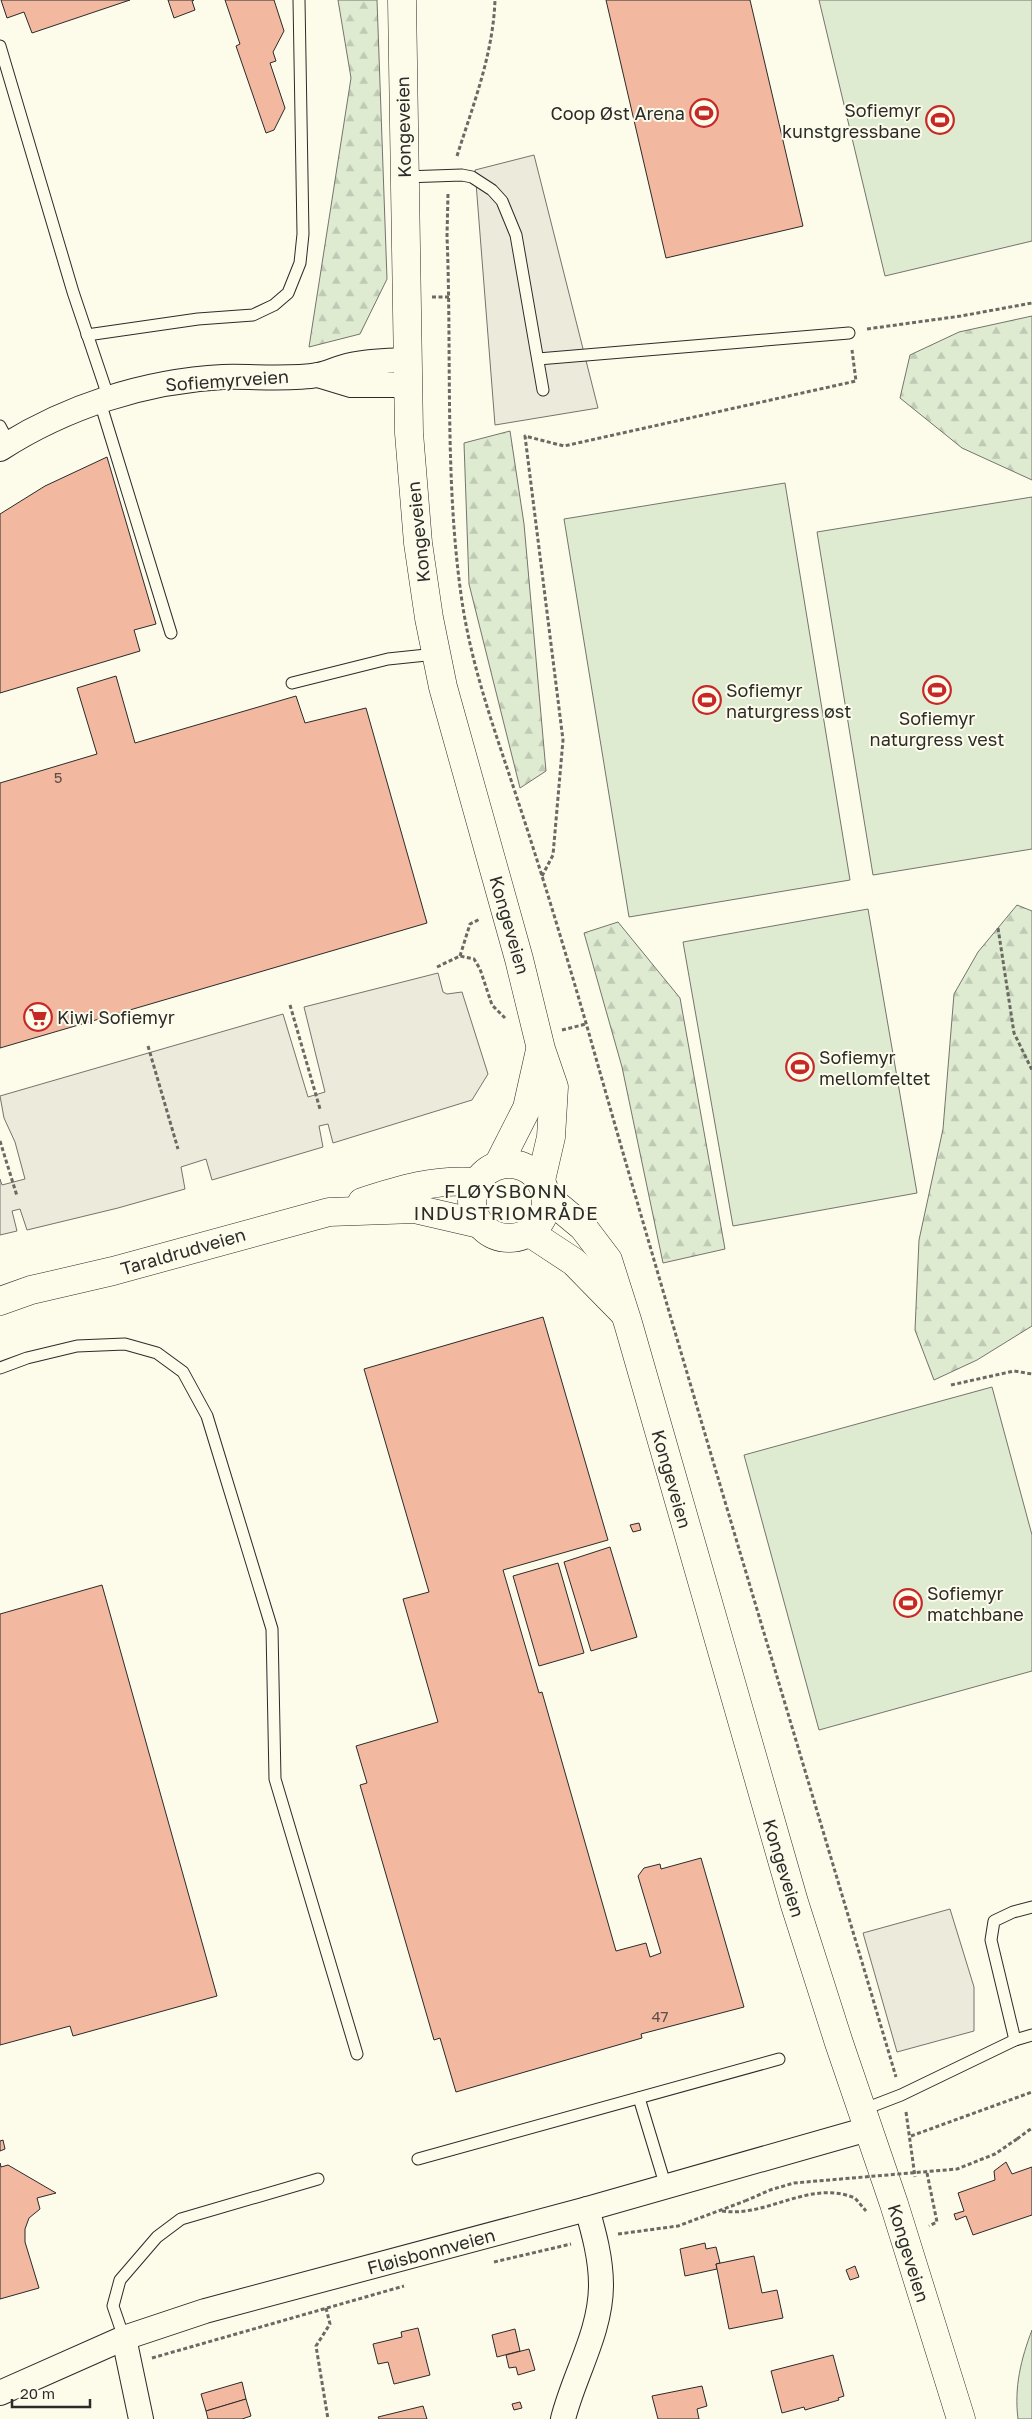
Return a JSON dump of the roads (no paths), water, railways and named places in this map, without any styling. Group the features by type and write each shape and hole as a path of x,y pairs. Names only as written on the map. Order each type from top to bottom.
{"main road":[{"name":"Kongeveien","path":"402,0 408,373 414,509 436,654 452,722 527,988 547,1040 554,1088 551,1137 544,1189 594,1240 608,1260 764,1802 818,1978 894,2204 961,2419"},
{"name":"Kongeveien","path":"487,1174 527,1108 547,1040"},
{"path":"519,1165 531,1170 544,1189 544,1218 530,1233 517,1238 503,1239 490,1234 480,1224 472,1203 487,1174 519,1165"},
{"name":"Taraldrudveien","path":"0,1301 31,1290 114,1271 294,1220 334,1211 410,1186 487,1174"},
{"name":"Taraldrudveien","path":"334,1211 415,1209 432,1211 480,1224"},
{"name":"Kongeveien","path":"530,1233 574,1262 624,1313"},
{"name":"Taraldrudveien","path":"0,1289 31,1290"}],"street":[{"name":"Sofiemyrveien","path":"3,439 105,400 155,386 194,379 318,375 351,386 408,373"},
{"name":"Fløisbonnveien","path":"0,2393 124,2338 205,2311 587,2209 666,2186 865,2120"},
{"path":"563,2419 595,2325 601,2285 596,2237 587,2209"},
{"path":"124,2338 141,2419"}],"lane":[{"path":"87,335 198,319 253,314 274,305 288,293 300,263 303,234 299,0"},
{"path":"0,46 87,335 171,633"},
{"path":"404,177 451,175 472,177 482,182 502,202 508,212 516,235 543,390"},
{"path":"538,358 849,333"},
{"path":"292,683 388,659 436,654"},
{"path":"0,1368 27,1358 77,1346 125,1344 157,1353 183,1372 207,1416 272,1629 275,1779 357,2054"},
{"path":"1015,2040 991,1940 994,1921 1013,1912 1032,1907"},
{"path":"865,2120 901,2095 1015,2040 1032,2035"},
{"path":"418,2159 779,2060"},
{"path":"639,2098 666,2186"},
{"path":"124,2338 113,2306 120,2280 157,2237 181,2219 318,2178"}],"place":[{"name":"Coop Øst Arena","path":"704,113"},
{"name":"Sofiemyr kunstgressbane","path":"940,120"},
{"name":"Sofiemyr naturgress vest","path":"937,690"},
{"name":"Sofiemyr naturgress øst","path":"707,700"},
{"name":"Kiwi Sofiemyr","path":"38,1017"},
{"name":"Sofiemyr mellomfeltet","path":"800,1067"},
{"name":"Sofiemyr matchbane","path":"908,1603"}],"district":[{"name":"FLØYSBONN INDUSTRIOMRÅDE","path":"506,1201"}]}
